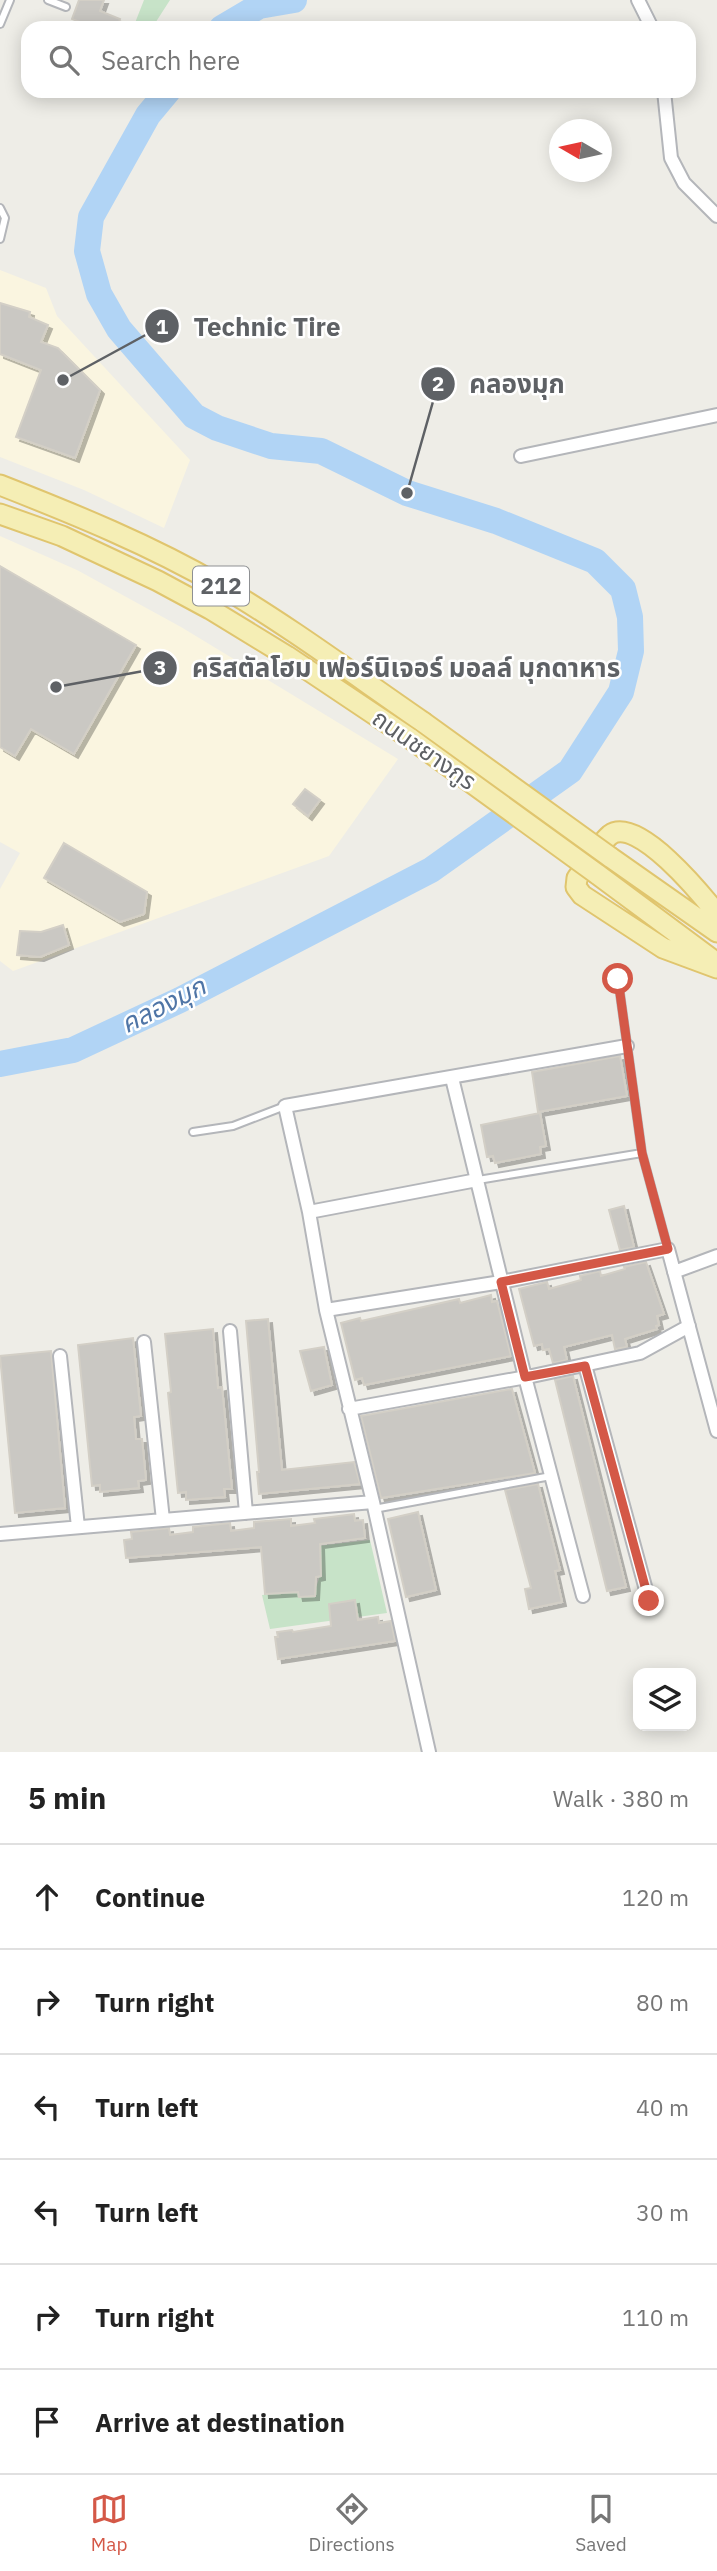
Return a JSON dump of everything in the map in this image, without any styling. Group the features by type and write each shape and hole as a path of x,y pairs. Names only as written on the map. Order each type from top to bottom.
{"main road":[{"name":"ถนนชยางกูร","path":"0,485 70,512 219,585 423,722 717,932"},
{"name":"ถนนชยางกูร","path":"0,514 62,536 158,581 287,656 411,739 717,962"},
{"path":"717,914 673,865 635,834 621,831 610,835 577,878 576,887 582,895 663,948 717,968"}],"street":[{"path":"638,0 648,21"},
{"path":"665,98 671,158 684,183 717,216"},
{"path":"521,456 717,415"},
{"path":"429,1752 374,1506 326,1310 309,1212 285,1106 626,1046"},
{"path":"452,1078 525,1377 583,1596"},
{"path":"309,1212 477,1180"},
{"path":"326,1310 501,1282 668,1249 717,1431"},
{"path":"674,1272 717,1256"},
{"path":"349,1409 585,1366 640,1353 689,1326"},
{"path":"230,1331 246,1513"},
{"path":"144,1342 163,1520"},
{"path":"60,1356 78,1527"},
{"path":"585,1366 649,1601"},
{"path":"0,1531 374,1506"}],"lane":[{"path":"0,24 10,0"},
{"path":"48,0 66,8"},
{"path":"0,208 5,218 0,239"},
{"path":"618,979 642,1153 668,1249"},
{"path":"193,1132 233,1126 285,1106"},
{"path":"477,1180 642,1153"},
{"path":"374,1506 551,1476"}],"shaded area":[{"path":"0,270 46,288 57,316 190,460 164,528 84,490 0,457"},
{"path":"0,536 77,570 181,627 398,759 329,856 13,971 0,961 0,889 20,853 0,842"}],"green space":[{"path":"144,0 170,0 156,21 136,21"},
{"path":"370,1540 387,1613 270,1629 262,1595 298,1592 299,1597 310,1596 320,1572 318,1546"}],"building":[{"path":"79,0 104,0 100,11 120,19 77,21 72,19"},
{"path":"0,303 30,312 29,317 48,325 41,342 58,348 100,390 75,458 16,437 41,370 0,354"},
{"path":"0,566 136,645 74,754 31,729 15,756 0,747"},
{"path":"305,789 320,800 308,816 293,804"},
{"path":"64,843 147,892 144,914 120,922 44,878"},
{"path":"63,925 69,945 40,957 17,955 20,931 41,932"},
{"path":"620,1056 627,1096 538,1112 532,1072"},
{"path":"540,1113 546,1146 540,1147 541,1154 495,1163 493,1156 487,1157 481,1125"},
{"path":"624,1206 634,1247 620,1250 609,1210"},
{"path":"646,1262 664,1314 657,1316 657,1329 625,1339 627,1347 615,1349 612,1335 564,1347 567,1360 553,1363 549,1349 543,1350 542,1344 534,1346 519,1289 547,1282 549,1289 581,1280 580,1276 600,1271 601,1276"},
{"path":"491,1295 492,1302 497,1301 511,1356 364,1385 362,1378 355,1380 341,1323 459,1299 460,1303"},
{"path":"268,1319 282,1470 354,1462 360,1484 259,1494 246,1321"},
{"path":"213,1329 232,1489 224,1489 225,1497 186,1500 186,1492 178,1493 165,1334"},
{"path":"133,1338 141,1416 134,1417 136,1439 142,1439 146,1480 138,1481 139,1488 100,1492 100,1485 92,1486 78,1345"},
{"path":"324,1347 332,1385 311,1391 300,1351"},
{"path":"51,1351 65,1508 15,1513 0,1356"},
{"path":"573,1376 626,1587 607,1591 555,1380"},
{"path":"512,1389 535,1473 381,1498 361,1416"},
{"path":"538,1484 560,1570 555,1571 562,1602 529,1609 525,1589 531,1588 505,1490"},
{"path":"418,1512 436,1590 406,1597 388,1519"},
{"path":"354,1514 355,1521 363,1520 365,1538 320,1544 321,1576 316,1577 315,1596 299,1597 298,1592 265,1594 261,1547 126,1558 124,1540 132,1539 131,1532 169,1528 170,1535 193,1532 193,1527 230,1523 231,1531 254,1528 254,1522 291,1519 291,1526 315,1523 314,1519"},
{"path":"355,1600 358,1620 378,1617 379,1623 391,1621 395,1641 278,1659 275,1637 278,1637 277,1632 331,1626 329,1604"}],"waterway":[{"name":"คลองมุก","path":"234,21 259,6 294,0"},
{"name":"คลองมุก","path":"0,1064 73,1050 180,1000 431,870 570,771 621,692 631,651 630,617 623,589 595,561 496,521 407,493 321,451 271,446 217,428 194,416 119,329 99,294 87,251 91,217 148,115 162,98"}],"place":[{"name":"Technic Tire","path":"63,380"},
{"name":"คลองมุก","path":"407,493"},
{"name":"คริสตัลโฮม เฟอร์นิเจอร์ มอลล์ มุกดาหาร","path":"56,687"}],"route":[{"path":"618,979 642,1153 668,1249 501,1282 525,1377 585,1366 649,1601"}]}
